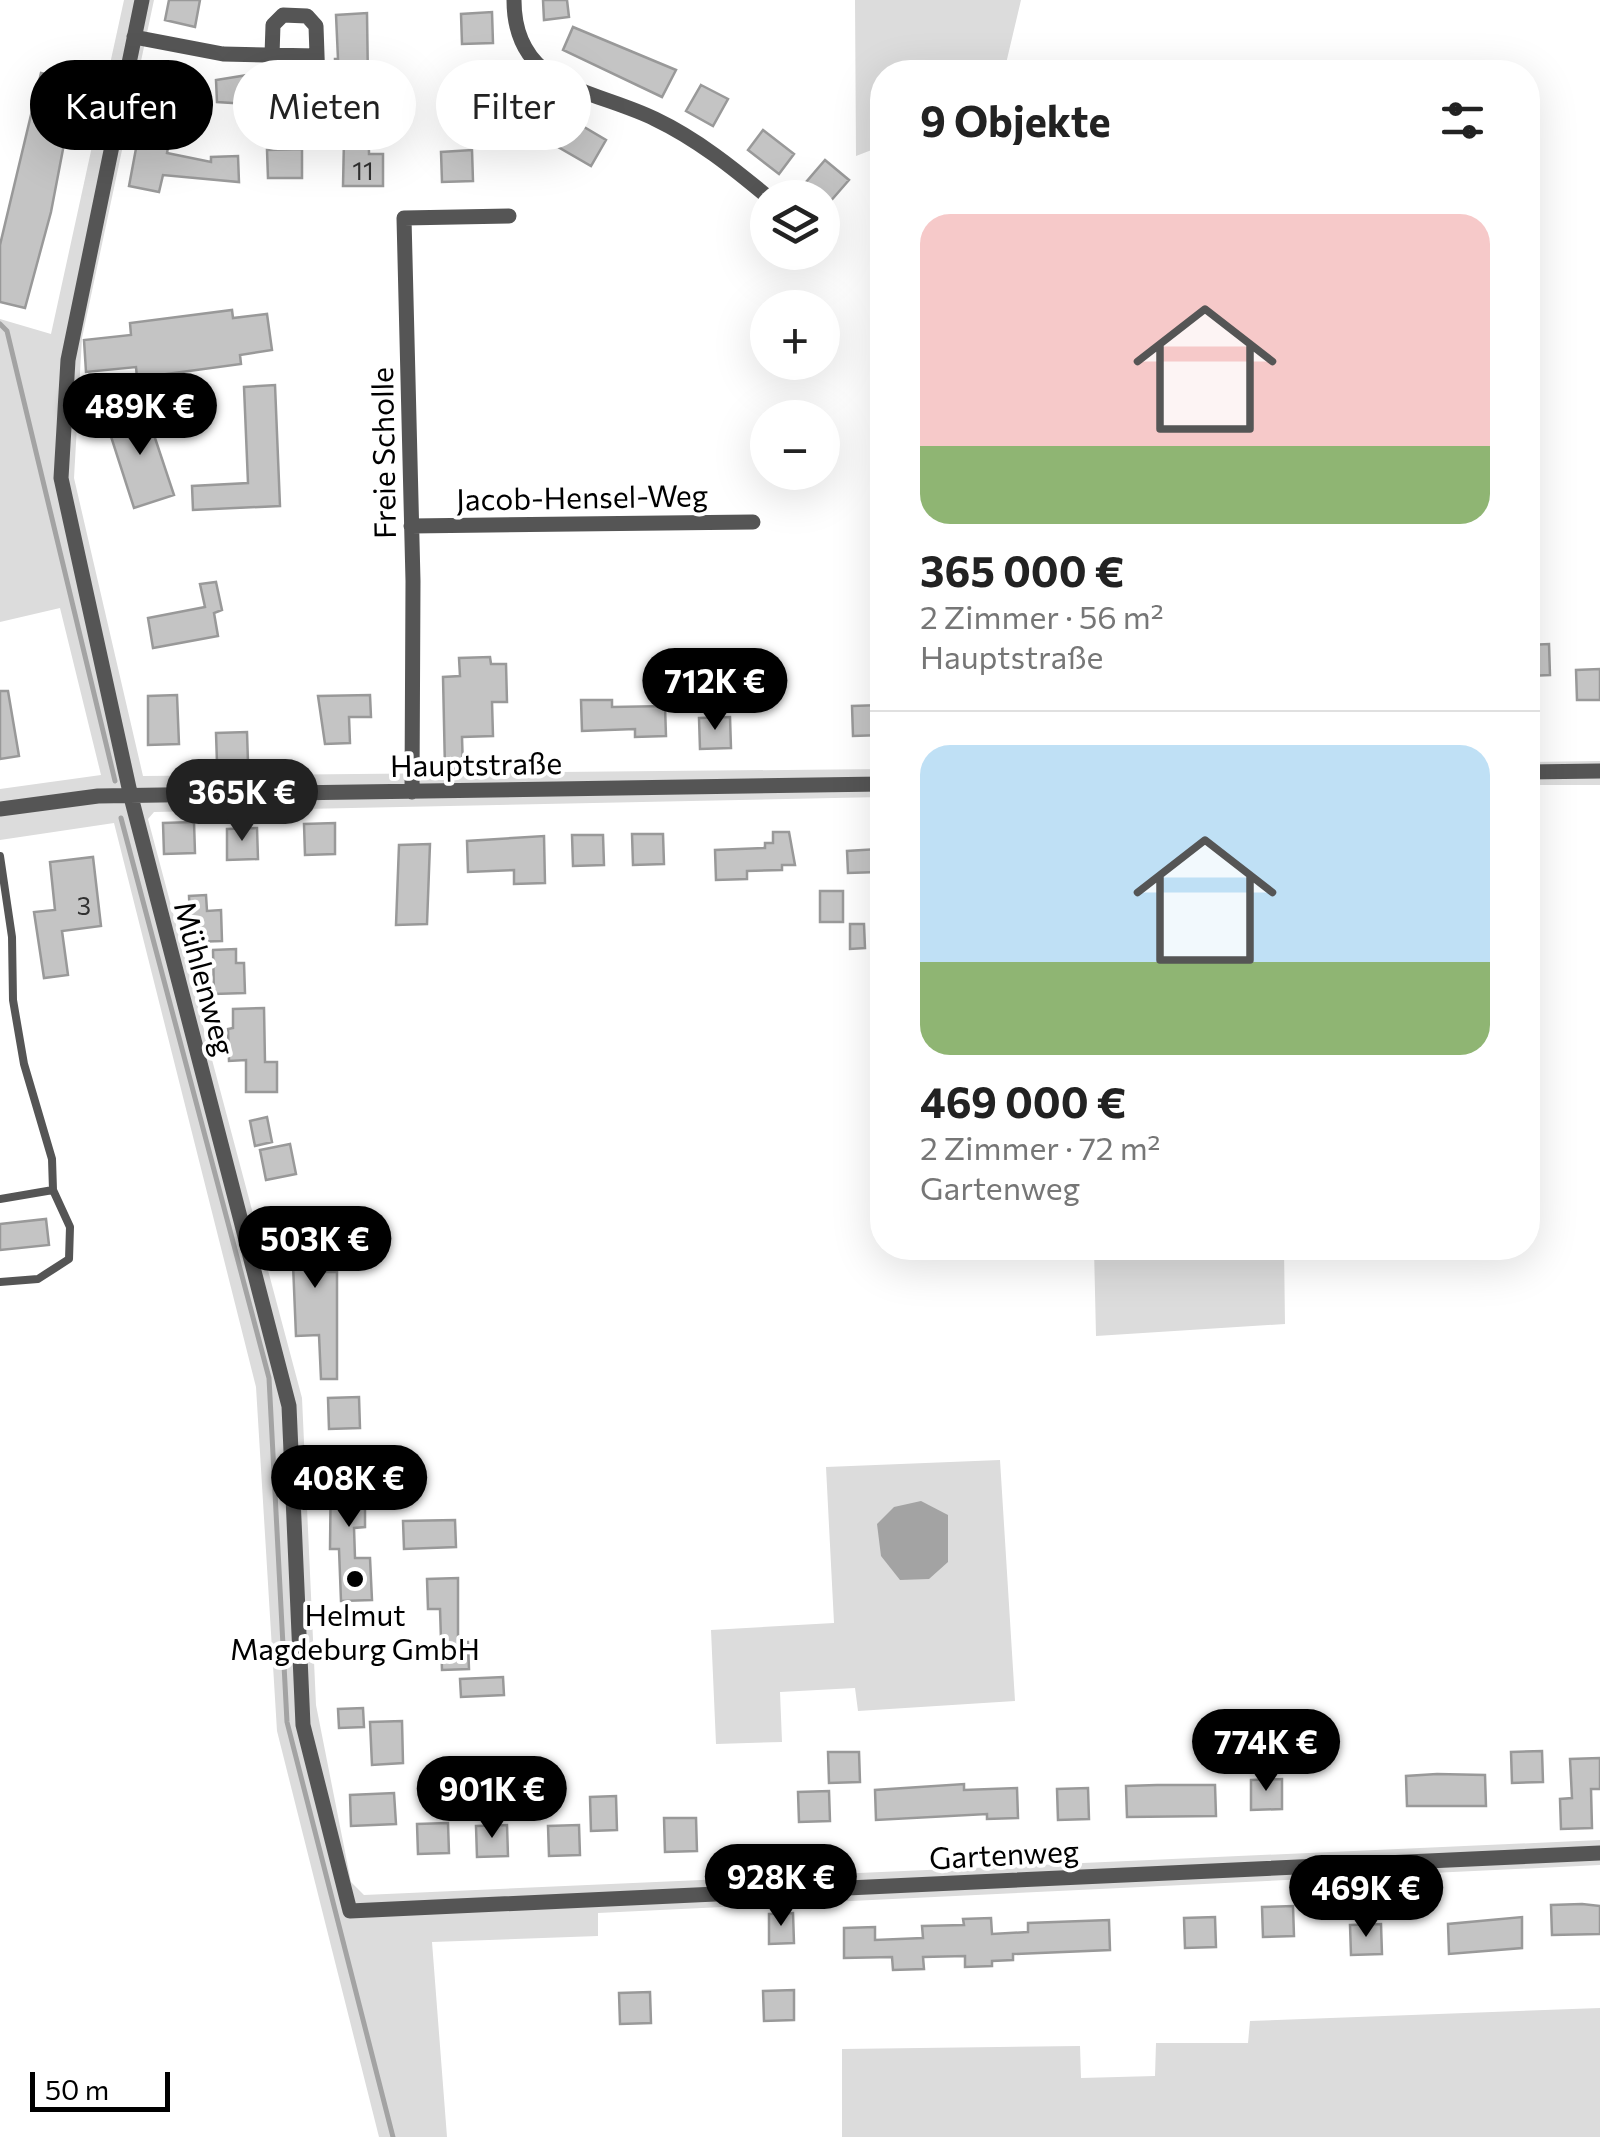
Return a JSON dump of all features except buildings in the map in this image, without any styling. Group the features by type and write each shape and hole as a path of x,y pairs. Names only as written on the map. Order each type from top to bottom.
{"street":[{"name":"Mühlenweg","path":"142,0 68,360 62,478 130,797 289,1406 303,1725 350,1911"},
{"path":"514,0 514,17 529,55 554,79 654,118 721,158 750,182"},
{"path":"272,55 273,25 283,15 306,16 316,26 317,60"},
{"path":"134,37 222,54 317,56"},
{"name":"Freie Scholle","path":"412,792 404,218 510,216"},
{"name":"Jacob-Hensel-Weg","path":"411,526 753,522"},
{"path":"1540,772 1600,771"},
{"name":"Hauptstraße","path":"0,809 130,797 870,784"},
{"name":"Gartenweg","path":"350,1911 1600,1853"}],"lane":[{"path":"0,856 12,937 13,1000 24,1064 52,1159 54,1190 70,1228 69,1259 38,1279 0,1282"},
{"path":"0,1199 54,1190"}],"shaded area":[{"path":"124,0 154,0 141,60 111,60"},
{"path":"855,0 1021,0 1007,60 870,60 870,151 856,156"},
{"path":"91,150 122,150 82,338 74,478 143,776 870,769 870,797 154,812 148,819 302,1398 316,1705 351,1882 364,1895 1600,1840 1600,1865 598,1913 598,1936 432,1942 447,2137 379,2137 277,1731 256,1387 114,823 0,840 0,789 101,775 60,608 0,622 0,319 51,334"},
{"path":"1600,761 1600,785 1540,785 1540,762"},
{"path":"1094,1260 1284,1260 1285,1324 1096,1336"},
{"path":"1000,1460 1015,1701 858,1711 855,1688 780,1692 782,1742 716,1744 711,1630 834,1623 826,1467"},
{"path":"921,1501 948,1515 948,1562 929,1579 900,1580 881,1556 877,1524 894,1507"},
{"path":"1600,2008 1600,2137 842,2137 842,2049 1080,2046 1081,2078 1155,2076 1156,2043 1248,2043 1250,2021"}],"waterway":[{"path":"0,324 7,331 115,781"},
{"path":"121,818 269,1378 287,1722 393,2137"}],"place":[{"name":"Helmut Magdeburg GmbH","path":"355,1579"}]}
